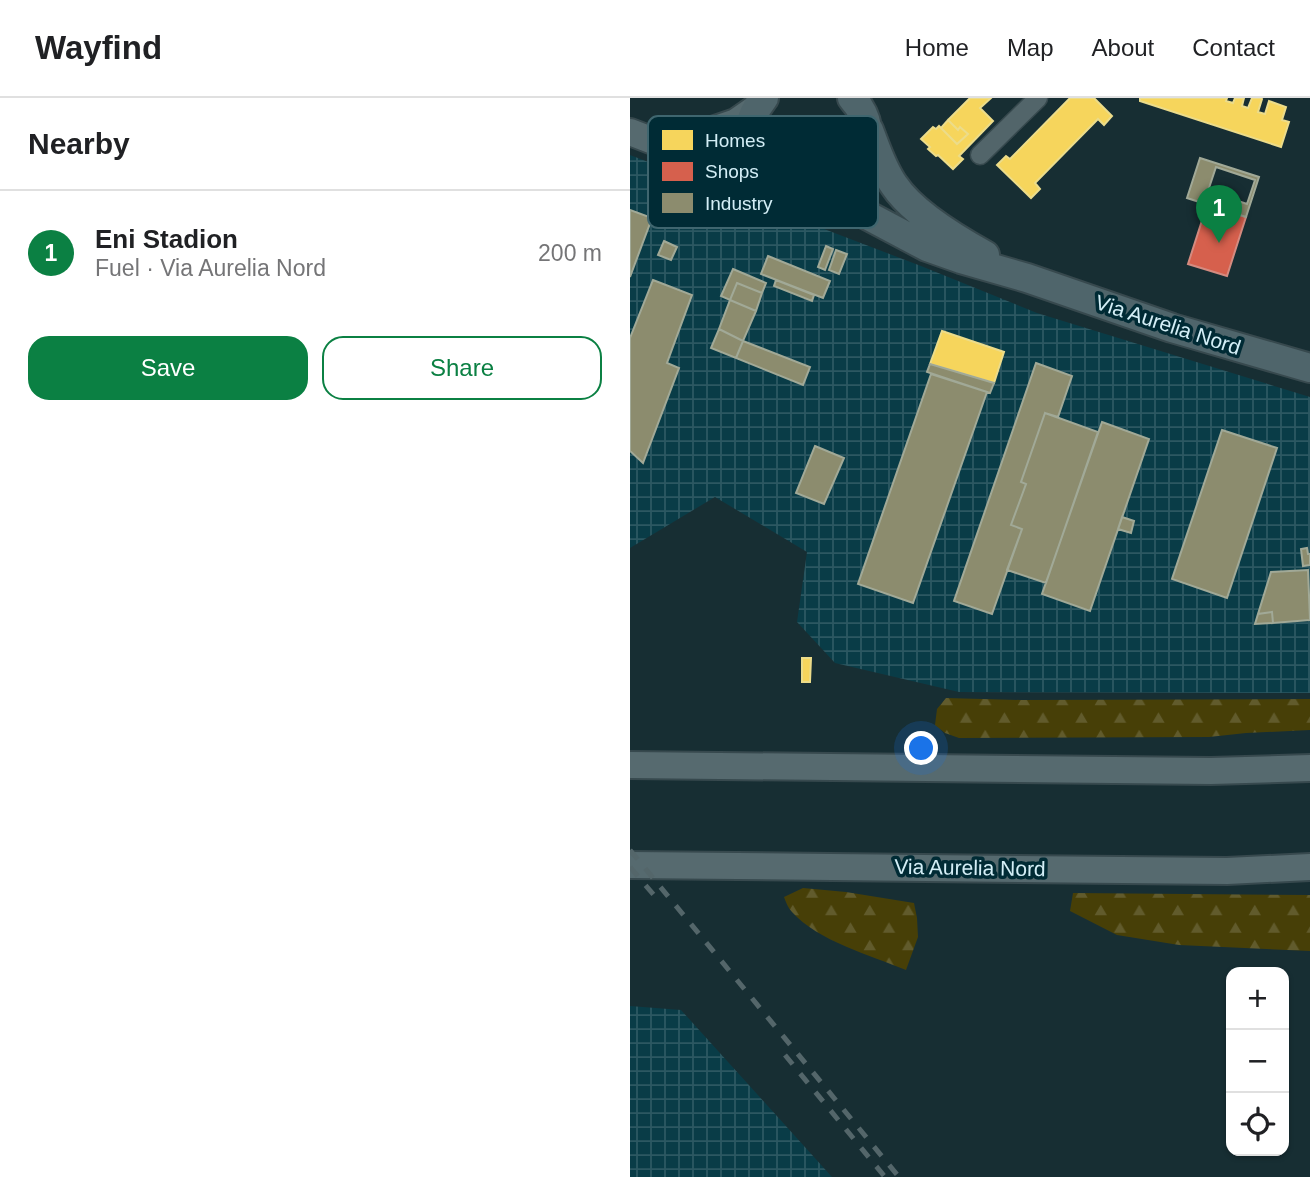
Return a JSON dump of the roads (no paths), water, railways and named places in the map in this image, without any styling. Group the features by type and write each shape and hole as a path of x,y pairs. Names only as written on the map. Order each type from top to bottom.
{"main road":[{"path":"743,116 760,103"},
{"name":"Via Aurelia Nord","path":"878,154 893,184 913,208 966,245 1027,278"},
{"name":"Via Aurelia Nord","path":"878,221 927,247 961,260 1027,278 1172,328 1310,369"},
{"path":"630,765 1211,771 1310,768"},
{"name":"Via Aurelia Nord","path":"630,865 1227,871 1310,867"}],"street":[{"path":"980,155 1038,98"}],"railway":[{"path":"630,850 899,1177"},
{"path":"630,867 659,901"},
{"path":"785,1055 885,1177"}],"place":[{"name":"Eni Stadion","path":"1219,243"}]}
